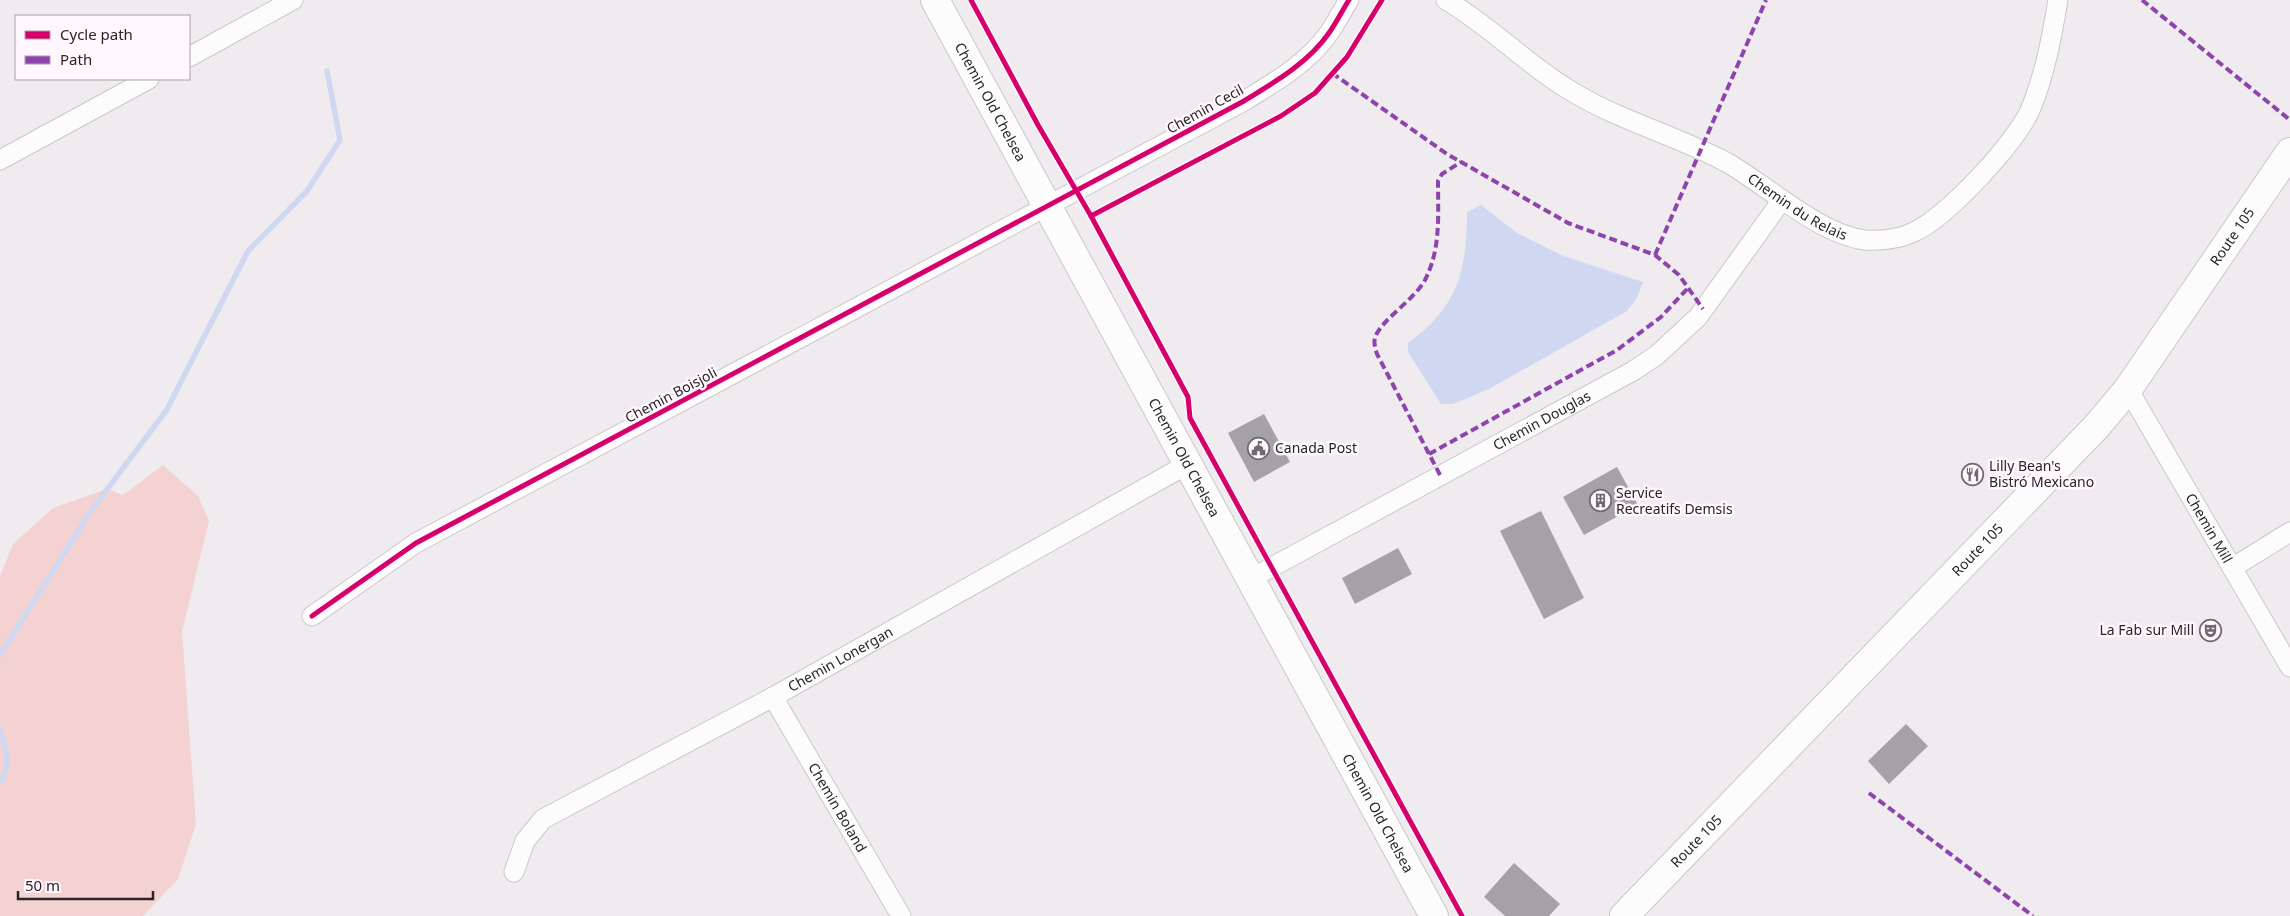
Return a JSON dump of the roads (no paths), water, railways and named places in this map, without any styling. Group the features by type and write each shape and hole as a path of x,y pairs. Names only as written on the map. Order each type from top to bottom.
{"street":[{"path":"190,56 294,0"},
{"name":"Chemin Old Chelsea","path":"935,0 1434,916"},
{"name":"Chemin Cecil","path":"1048,207 1279,80 1304,61 1328,34 1349,0"},
{"name":"Chemin du Relais","path":"1446,0 1483,26 1535,68 1575,94 1605,110 1698,147 1729,164 1782,200 1834,229 1864,240 1896,238 1926,226 1942,213 1989,166 2016,134 2031,108 2041,78 2058,0"},
{"path":"0,160 147,80"},
{"name":"Route 105","path":"1624,916 2097,426 2128,389 2290,152"},
{"name":"Chemin Douglas","path":"1250,579 1633,371 1656,355 1698,317 1782,200"},
{"name":"Chemin Boisjoli","path":"312,616 416,543 1048,207"},
{"name":"Chemin Mill","path":"2128,389 2290,667"},
{"name":"Chemin Lonergan","path":"514,872 525,841 544,819 773,697 1188,464"},
{"path":"2232,568 2290,532"},
{"name":"Chemin Boland","path":"773,697 901,916"}],"water":[{"path":"1481,205 1517,233 1561,255 1643,282 1637,298 1627,311 1489,389 1453,404 1441,404 1408,352 1408,343 1438,316 1449,301 1462,269 1467,233 1467,212"}],"waterway":[{"path":"0,655 90,512 166,411 248,251 307,191 340,140 327,71"},
{"path":"0,730 7,756 6,769 0,782"}],"place":[{"name":"Canada Post","path":"1259,448"},
{"name":"Lilly Bean's Bistró Mexicano","path":"1973,474"},
{"name":"Service Recreatifs Demsis","path":"1600,501"},
{"name":"La Fab sur Mill","path":"2210,630"}]}
